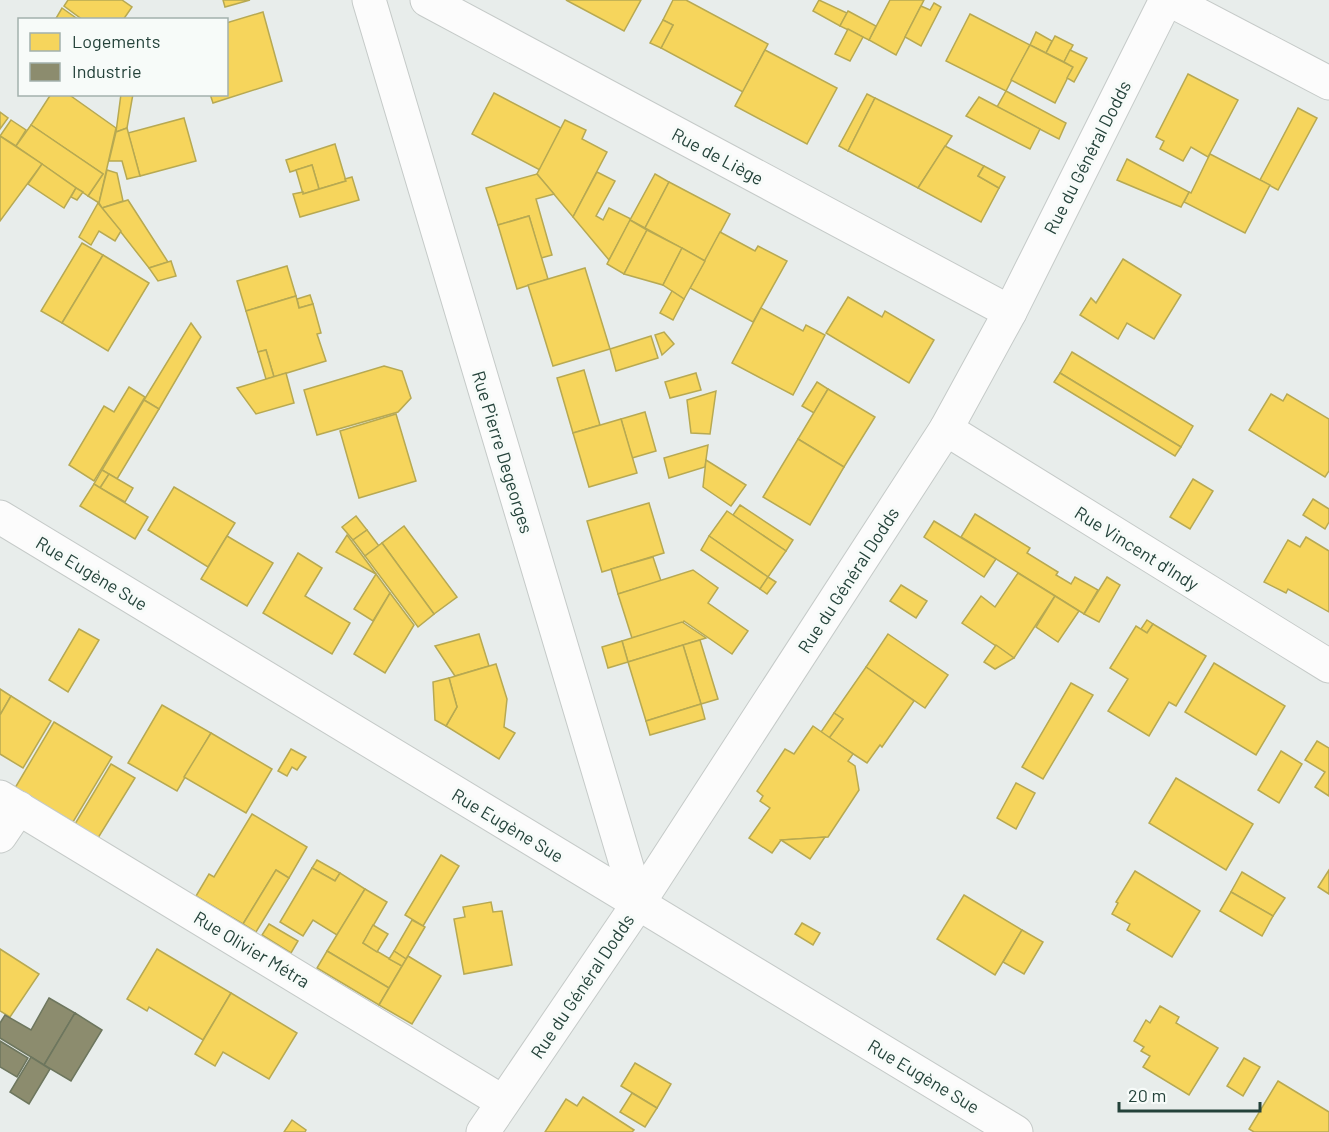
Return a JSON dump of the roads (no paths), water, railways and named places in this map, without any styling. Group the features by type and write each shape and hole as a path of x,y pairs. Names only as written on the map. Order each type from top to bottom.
{"street":[{"name":"Rue Pierre Degeorges","path":"369,0 638,904"},
{"name":"Rue de Liège","path":"427,0 1010,312"},
{"name":"Rue du Général Dodds","path":"483,1132 638,904 946,429 1010,312 1168,0"},
{"path":"1168,0 1329,83"},
{"name":"Rue Vincent d'Indy","path":"946,429 1329,666"},
{"name":"Rue Eugène Sue","path":"0,517 1016,1132"},
{"path":"0,836 9,803"},
{"name":"Rue Olivier Métra","path":"9,803 503,1102"}]}
